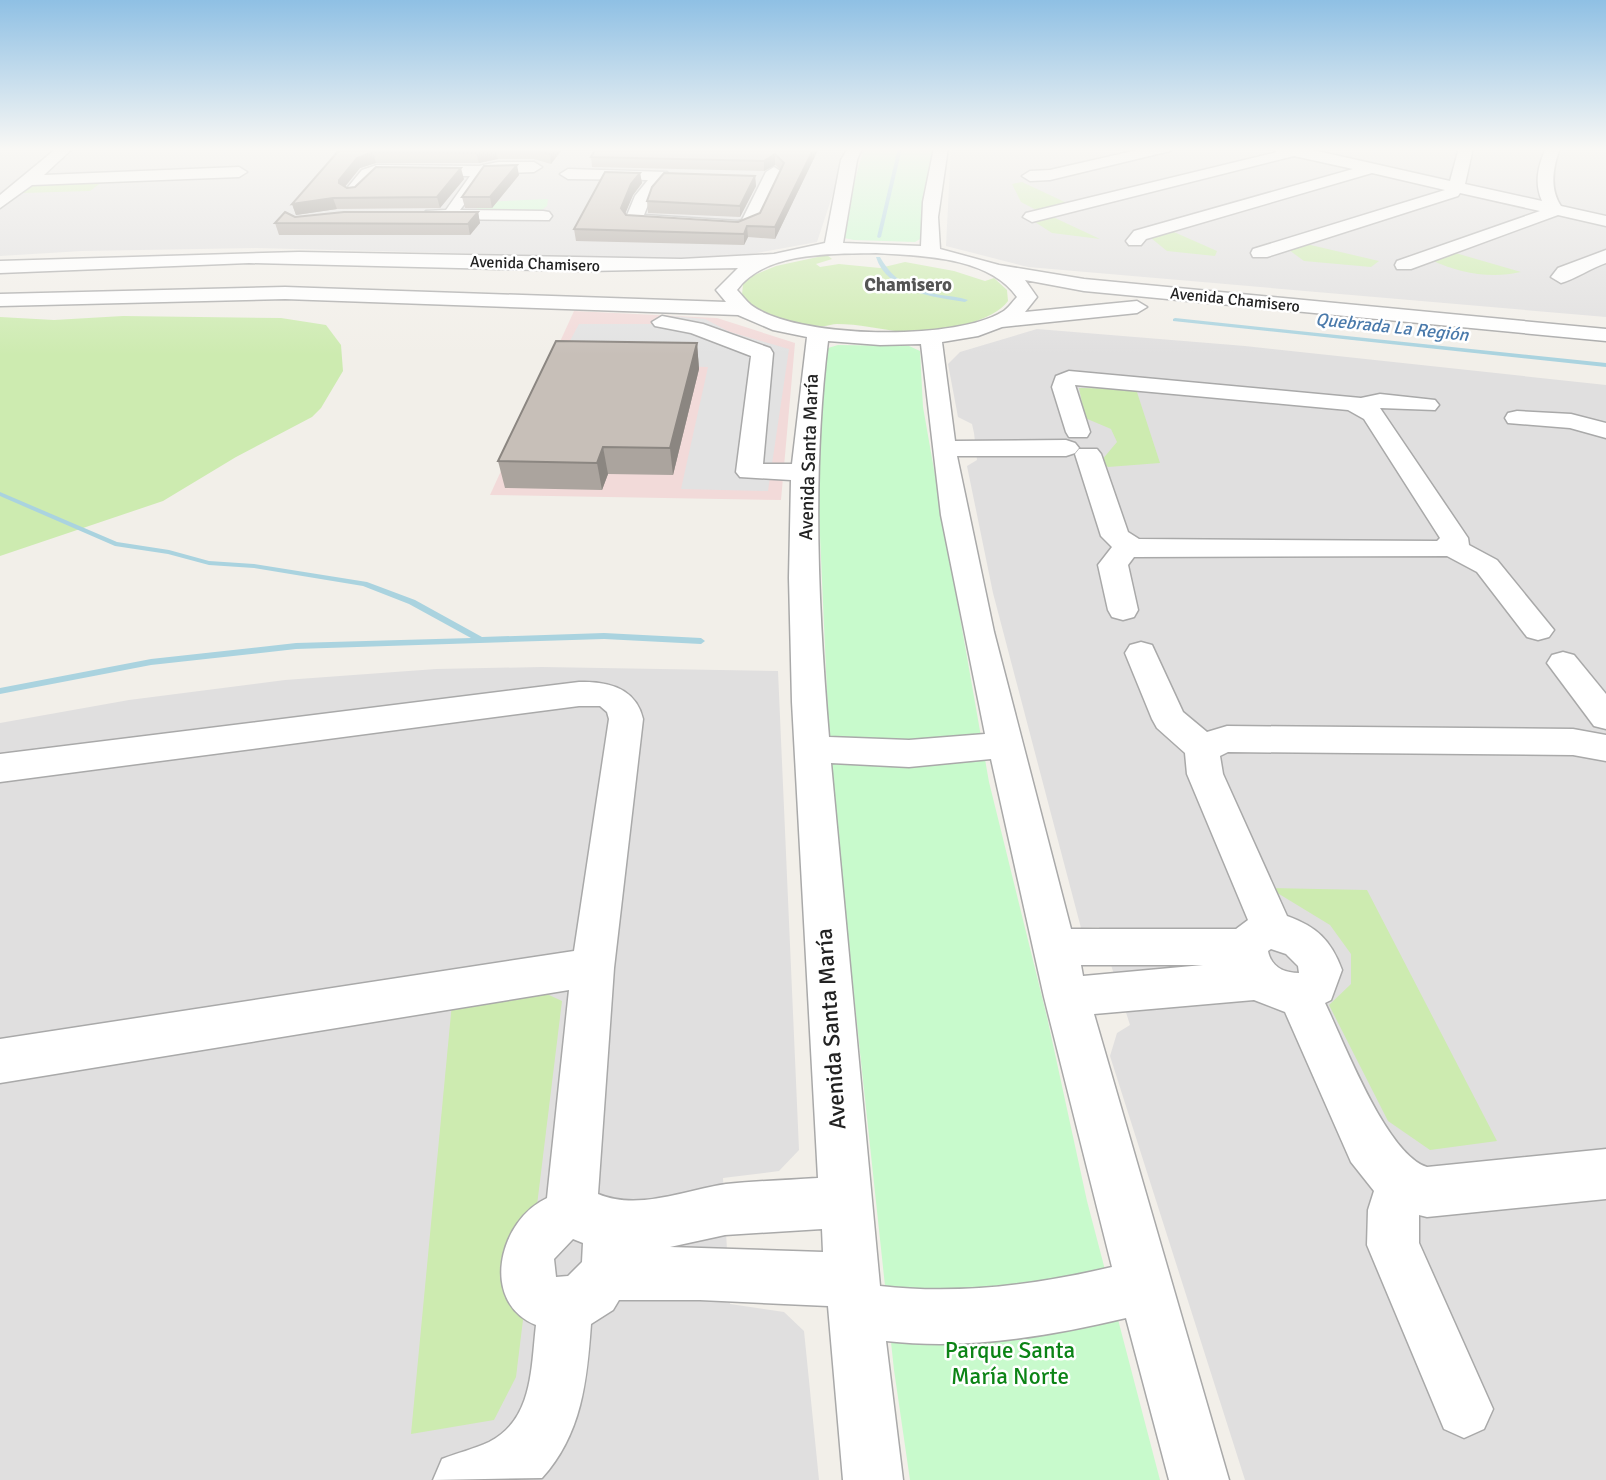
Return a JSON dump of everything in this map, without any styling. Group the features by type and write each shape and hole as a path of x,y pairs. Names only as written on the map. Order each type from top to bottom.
{"street":[{"path":"454,217 530,238"},
{"path":"635,217 634,220 745,225 751,217"},
{"path":"829,250 834,244 839,217"},
{"path":"931,217 932,253"},
{"path":"1135,241 1140,235 1197,217"},
{"path":"1260,253 1375,217"},
{"path":"1404,265 1540,217"},
{"name":"Avenida Chamisero","path":"0,267 230,258 530,238 656,268 775,259 829,250 888,249 932,253 991,268 1084,285 1606,335"},
{"path":"1561,276 1606,256"},
{"path":"743,309 730,299 726,290 741,272 775,259"},
{"name":"Avenida Chamisero","path":"0,275 300,267 702,284 726,290"},
{"path":"991,268 1014,281 1027,297 1022,308 998,322"},
{"name":"Avenida Chamisero","path":"0,300 285,293 743,309 780,325 818,334 881,339 931,338 998,322 1113,308 1189,308 1606,351"},
{"path":"596,303 592,314 600,320 678,323 762,353 749,472 806,472"},
{"name":"Avenida Santa María","path":"818,334 810,387 806,472 805,573 813,748 845,1202 873,1480"},
{"path":"931,338 944,440 972,608 1066,997 1143,1287 1199,1480"},
{"path":"1427,405 1380,401 1360,405 1069,378 1064,381 1074,443 1115,536 1127,546 1147,550 1452,548 1487,566 1538,631"},
{"path":"759,385 810,387"},
{"path":"1360,405 1373,414 1454,538 1455,545 1452,548"},
{"path":"1517,418 1571,421 1606,431"},
{"path":"944,440 1074,443"},
{"path":"1123,610 1113,565 1127,546"},
{"path":"1141,653 1169,719 1205,750 1205,774 1270,963 1368,1145 1380,1162 1402,1182 1427,1192 1606,1174"},
{"path":"1563,663 1606,717"},
{"path":"0,768 579,694 609,696 622,706 626,719 593,968 586,1254 546,1428 521,1459 491,1473 463,1480"},
{"path":"1205,750 1227,739 1573,742 1606,748"},
{"path":"813,748 846,753 922,754 1005,744"},
{"path":"1054,947 1270,963"},
{"path":"1066,997 1270,963"},
{"path":"0,1061 487,982 593,968"},
{"path":"1402,1182 1393,1210 1393,1245 1464,1409"},
{"path":"586,1254 646,1226 700,1213 845,1202"},
{"path":"586,1254 853,1295 945,1318 1013,1313 1079,1302 1143,1287"}],"shaded area":[{"path":"0,217 825,217 817,242 729,258 256,248 82,251 0,256"},
{"path":"947,217 1606,217 1606,317 1028,267 946,246"},
{"path":"574,311 717,318 795,343 781,500 490,495"},
{"path":"672,316 705,319 730,332 789,349 768,491 681,489 708,367 558,363 579,324 668,324"},
{"path":"1037,329 1245,346 1606,385 1606,1480 1245,1480 1110,1056 1117,1033 1130,1025 1099,927 1081,928 993,593 967,466 977,460 972,424 958,417 948,364 960,352"},
{"path":"542,667 778,671 799,1150 779,1171 723,1178 730,1304 784,1312 804,1331 819,1480 0,1480 0,723 129,700 285,680 436,669"}],"green space":[{"path":"845,217 923,217 920,239 915,242 839,237"},
{"path":"1053,217 1100,239 1052,233 1035,222"},
{"path":"1174,232 1217,251 1215,256 1167,251 1151,238"},
{"path":"1302,243 1379,261 1371,267 1304,261 1289,250"},
{"path":"1452,252 1521,272 1475,274 1431,260"},
{"path":"827,255 832,259 816,264 820,267 839,264 880,268 905,262 954,271 985,281 994,278 1007,290 1008,301 1000,309 974,322 943,330 913,333 853,325 823,326 789,321 767,314 742,295 743,284 749,277 776,266"},
{"path":"123,316 281,318 326,325 341,345 343,371 321,408 312,417 236,457 163,501 0,556 0,317 54,320"},
{"name":"Parque Santa María Norte","path":"838,345 909,346 920,351 923,407 989,782 1047,1017 1087,1201 1160,1480 910,1480 894,1370 831,781 818,491 823,355 828,348"},
{"path":"1079,388 1136,389 1160,463 1108,467 1101,461 1117,442 1111,429 1085,418"},
{"path":"1269,888 1367,890 1497,1141 1430,1150 1388,1121 1329,1005 1351,984 1351,954 1330,925"},
{"path":"536,989 562,1001 516,1377 494,1420 411,1434 452,1003"}],"building":[{"path":"280,217 474,217 468,224 275,223"},
{"path":"580,217 659,217 738,222 750,217 780,217 775,227 747,226 744,234 574,229"},
{"path":"556,341 697,343 670,448 603,447 597,463 498,461"}],"waterway":[{"name":"Quebrada La Región","path":"879,237 884,217"},
{"name":"Quebrada La Región","path":"878,258 893,278 914,290 965,300"},
{"name":"Quebrada La Región","path":"1175,320 1606,365"},
{"path":"0,494 115,544 169,552 209,563 254,566 364,584 412,602 478,638"},
{"path":"0,691 151,662 296,646 604,636 701,641"}],"district":[{"name":"Chamisero","path":"908,285"}]}
